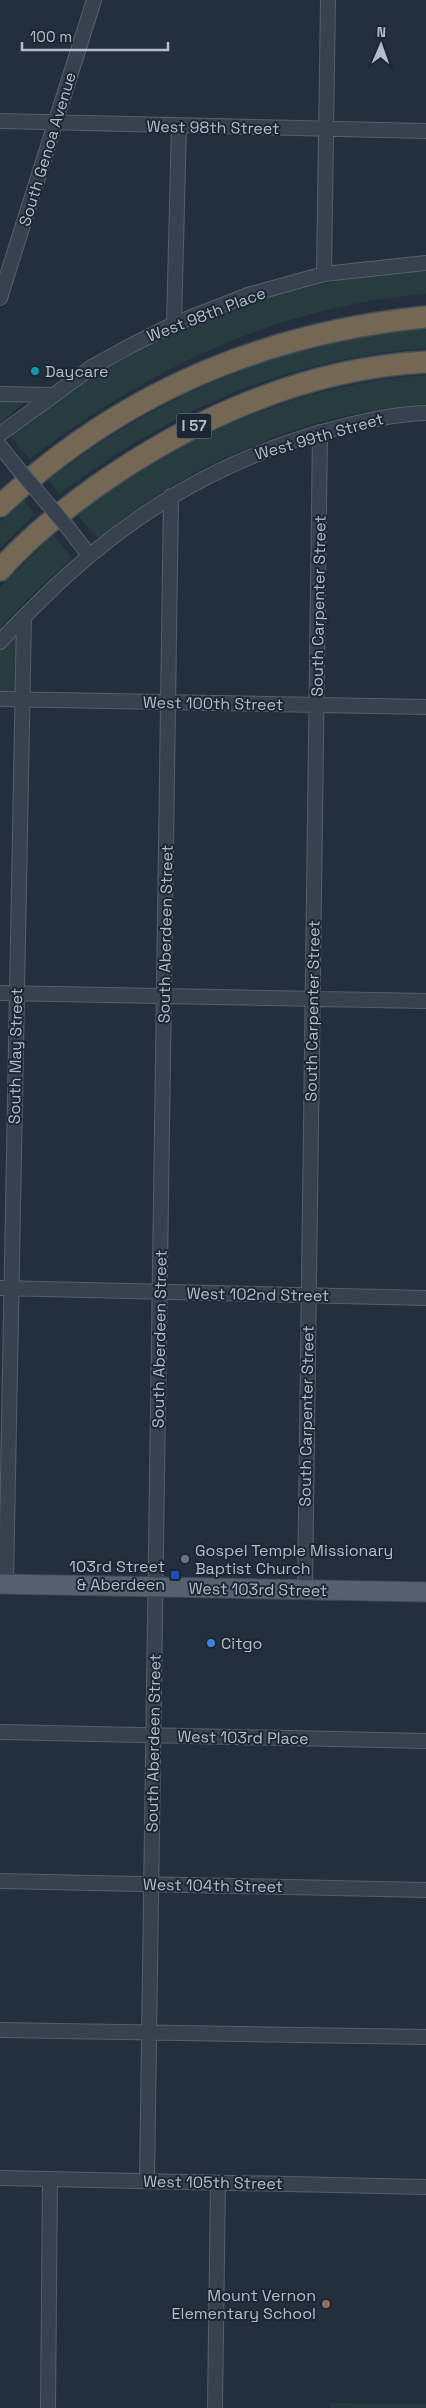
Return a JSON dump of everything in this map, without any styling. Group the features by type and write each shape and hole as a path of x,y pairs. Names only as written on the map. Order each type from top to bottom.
{"highway":[{"path":"380,321 415,304 426,303"},
{"path":"0,506 27,480 74,444 116,416 214,367 262,349 330,330 380,321 426,317"},
{"name":"I 57","path":"0,570 71,505 158,446 201,422 249,401 342,374 426,362"}],"main road":[{"name":"West 103rd Street","path":"3,1584 426,1592"}],"street":[{"name":"South Genoa Avenue","path":"0,298 94,0"},
{"path":"324,274 328,0"},
{"name":"West 98th Street","path":"0,121 55,124 426,131"},
{"path":"174,324 179,126"},
{"name":"West 98th Place","path":"0,434 92,367 174,324 248,296 324,274 426,263"},
{"path":"0,394 54,395"},
{"name":"West 99th Street","path":"90,555 171,496 247,457 320,432 392,416 426,413"},
{"name":"South Carpenter Street","path":"305,1590 320,432"},
{"path":"0,446 90,555 0,642"},
{"name":"South Aberdeen Street","path":"147,2181 171,496"},
{"name":"South May Street","path":"3,1584 6,1288 16,993 24,617"},
{"name":"West 100th Street","path":"0,699 426,707"},
{"path":"0,993 426,1001"},
{"name":"West 102nd Street","path":"6,1288 426,1298"},
{"name":"West 103rd Place","path":"0,1732 426,1741"},
{"name":"West 104th Street","path":"0,1881 426,1890"},
{"path":"0,2030 426,2037"},
{"name":"West 105th Street","path":"0,2178 426,2187"},
{"path":"48,2408 50,2179"},
{"path":"215,2408 218,2182"}],"green space":[{"path":"426,271 426,294 371,301 318,312 266,328 216,348 167,371 120,397 30,459 9,435 75,387 127,354 212,316 282,293 318,285 354,278"},
{"path":"426,329 426,348 374,354 325,364 277,377 187,414 144,437 101,464 59,494 48,480 134,422 226,376 274,359 324,345 374,335"},
{"path":"426,375 426,404 381,409 337,418 294,430 252,446 211,465 171,487 134,511 98,539 77,514 116,486 156,461 241,419 331,390 378,380"},
{"path":"0,400 24,400 25,402 0,423"},
{"path":"23,499 35,514 0,548 0,522"},
{"path":"53,535 72,558 0,628 0,587"},
{"path":"17,633 17,692 0,693 0,651"},
{"path":"331,2403 426,2404 426,2408 331,2408"}],"place":[{"name":"Daycare","path":"35,371"},
{"name":"Gospel Temple Missionary Baptist Church","path":"185,1559"},
{"name":"103rd Street & Aberdeen","path":"175,1575"},
{"name":"Citgo","path":"211,1643"},
{"name":"Mount Vernon Elementary School","path":"326,2304"}]}
